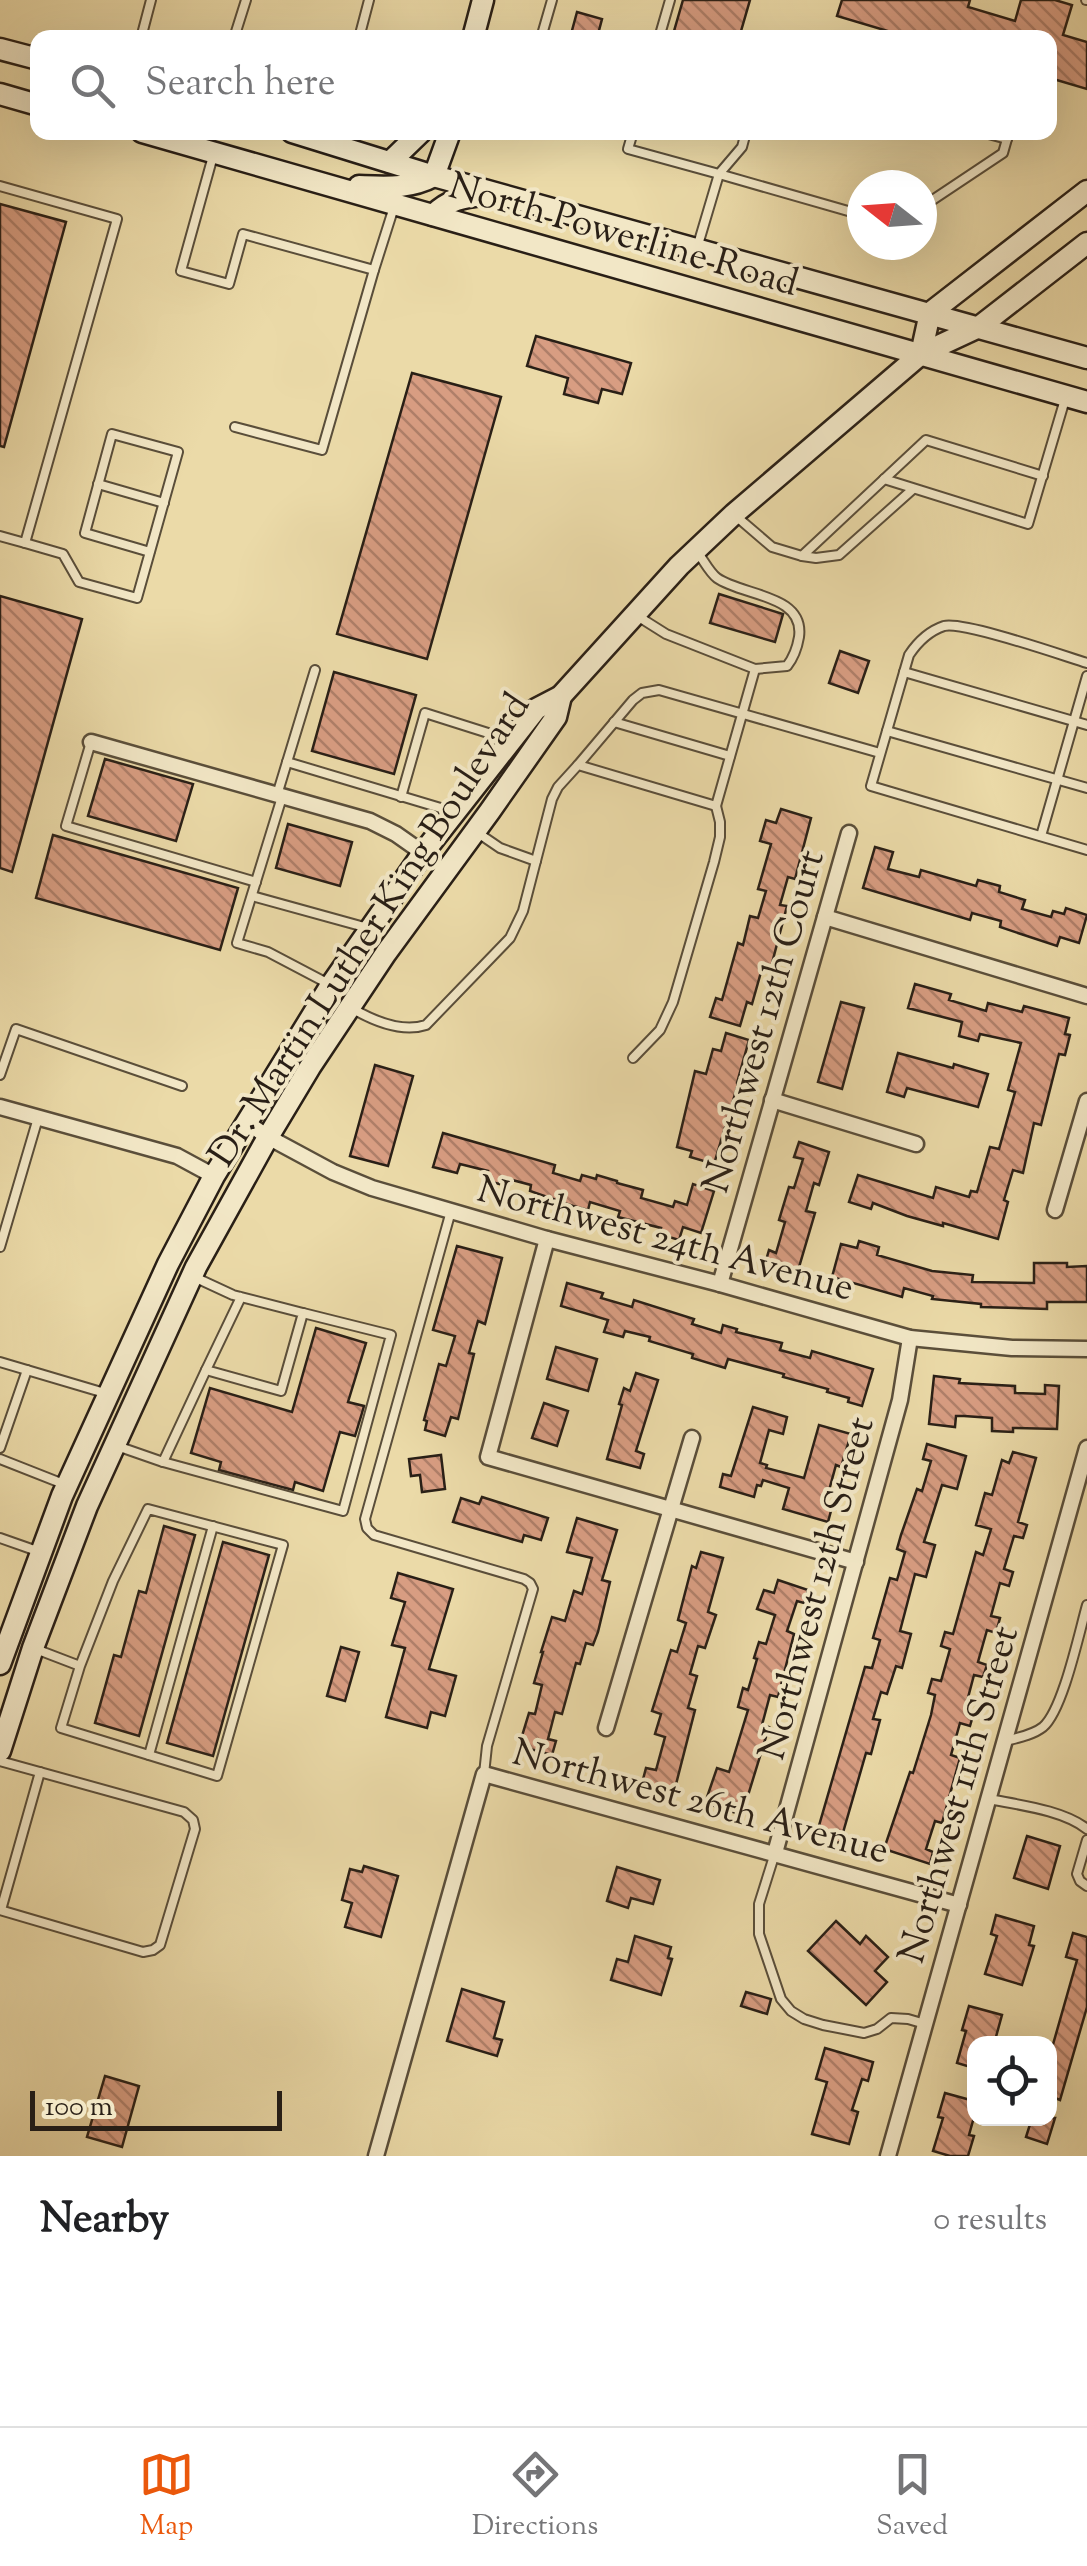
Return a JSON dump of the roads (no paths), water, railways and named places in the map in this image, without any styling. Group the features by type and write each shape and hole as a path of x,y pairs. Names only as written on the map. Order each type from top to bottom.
{"main road":[{"path":"475,30 484,0"},
{"path":"0,49 30,57"},
{"path":"0,96 30,102"},
{"name":"North Powerline Road","path":"171,140 1077,400"},
{"name":"North Powerline Road","path":"318,140 434,176 1087,358"},
{"path":"390,162 412,140"},
{"path":"332,186 401,187 420,183 434,176 447,140"},
{"path":"921,354 930,312 1087,191"},
{"path":"432,214 446,202 501,194"},
{"name":"Dr. Martin Luther King Boulevard","path":"0,1664 4,1637 66,1485 168,1264 214,1176 331,985 454,812 536,709 561,696 734,514 921,354 979,326 1082,251"},
{"name":"Dr. Martin Luther King Boulevard","path":"0,1752 33,1648 87,1506 192,1276 268,1137 350,1007 556,717 561,696"},
{"path":"170,1325 168,1296 208,1216 214,1176"}],"street":[{"path":"92,742 370,822 423,853"},
{"name":"Northwest 12th Court","path":"720,1284 849,833"},
{"path":"825,916 1087,996"},
{"path":"772,1100 916,1144"},
{"path":"1055,1210 1087,1100"},
{"path":"0,1107 177,1156 214,1176"},
{"name":"Northwest 24th Avenue","path":"246,1122 333,1172 372,1188 910,1338 1012,1348 1087,1349"},
{"path":"547,1239 488,1457 856,1562"},
{"name":"Northwest 12th Street","path":"775,1853 900,1400 910,1338"},
{"path":"606,1728 692,1438"},
{"name":"Northwest 11th Street","path":"888,2156 1005,1742 1082,1491 1087,1448"},
{"path":"4,1637 33,1648"},
{"path":"376,2156 484,1774"},
{"name":"Northwest 26th Avenue","path":"484,1774 959,1905"}],"lane":[{"path":"144,30 151,0"},
{"path":"237,30 246,0"},
{"path":"361,30 369,0"},
{"path":"543,30 552,0"},
{"path":"661,30 670,0"},
{"path":"630,140 628,148 847,212"},
{"path":"697,248 719,174 744,140"},
{"path":"937,197 1002,153 1007,140"},
{"path":"214,152 181,270 229,284 244,234 374,270"},
{"path":"0,186 117,219 25,543"},
{"path":"235,427 322,450 395,204"},
{"path":"884,479 1028,524 1043,476 1077,400"},
{"path":"0,536 63,554 79,582 137,598 150,552 178,452 112,434 85,534 150,552"},
{"path":"802,556 926,440 1043,476"},
{"path":"98,484 164,502"},
{"path":"734,514 772,547 816,558 839,555 914,488"},
{"path":"635,614 666,634 755,669 787,666 796,652 800,629 796,618 784,604 717,578 696,551"},
{"path":"1087,663 959,625 936,630 908,656 872,786 1087,850"},
{"path":"633,1058 660,1030 673,1002 714,862 720,836 716,806 755,669"},
{"path":"315,670 238,943 268,952 331,985"},
{"path":"904,672 1087,725"},
{"path":"1041,836 1087,676"},
{"path":"350,1007 396,1026 416,1028 426,1024 510,938 523,911 552,798 642,693 659,690 880,753"},
{"path":"401,796 425,714 511,740"},
{"path":"614,722 730,756"},
{"path":"887,732 1087,788"},
{"path":"92,742 66,826 256,882"},
{"path":"288,762 454,812"},
{"path":"578,765 716,806"},
{"path":"476,832 500,848 536,861"},
{"path":"252,896 369,929"},
{"path":"0,1075 16,1029 182,1086"},
{"path":"0,1247 38,1118"},
{"path":"451,1211 365,1519 374,1535 530,1583 532,1588 487,1746 484,1774"},
{"path":"115,1444 163,1462 343,1511 391,1335 241,1297 192,1276"},
{"path":"163,1462 241,1297"},
{"path":"206,1370 282,1391 304,1313"},
{"path":"0,1362 108,1394"},
{"path":"0,1448 27,1370"},
{"path":"0,1459 66,1485"},
{"path":"148,1509 283,1546 217,1776 61,1728 80,1666 113,1581 148,1509"},
{"path":"149,1755 213,1526"},
{"path":"0,1538 40,1552"},
{"path":"1005,1742 1033,1733 1052,1716 1087,1605"},
{"path":"33,1648 80,1666"},
{"path":"0,1761 40,1772 184,1812 192,1820 195,1829 160,1945 153,1950 143,1952 1,1910 40,1772"},
{"path":"989,1798 1058,1814 1087,1828"},
{"path":"1087,1840 1077,1874 1087,1886"},
{"path":"775,1853 759,1904 759,1934 790,2011 804,2019 864,2033 891,2018 926,2024"}]}
